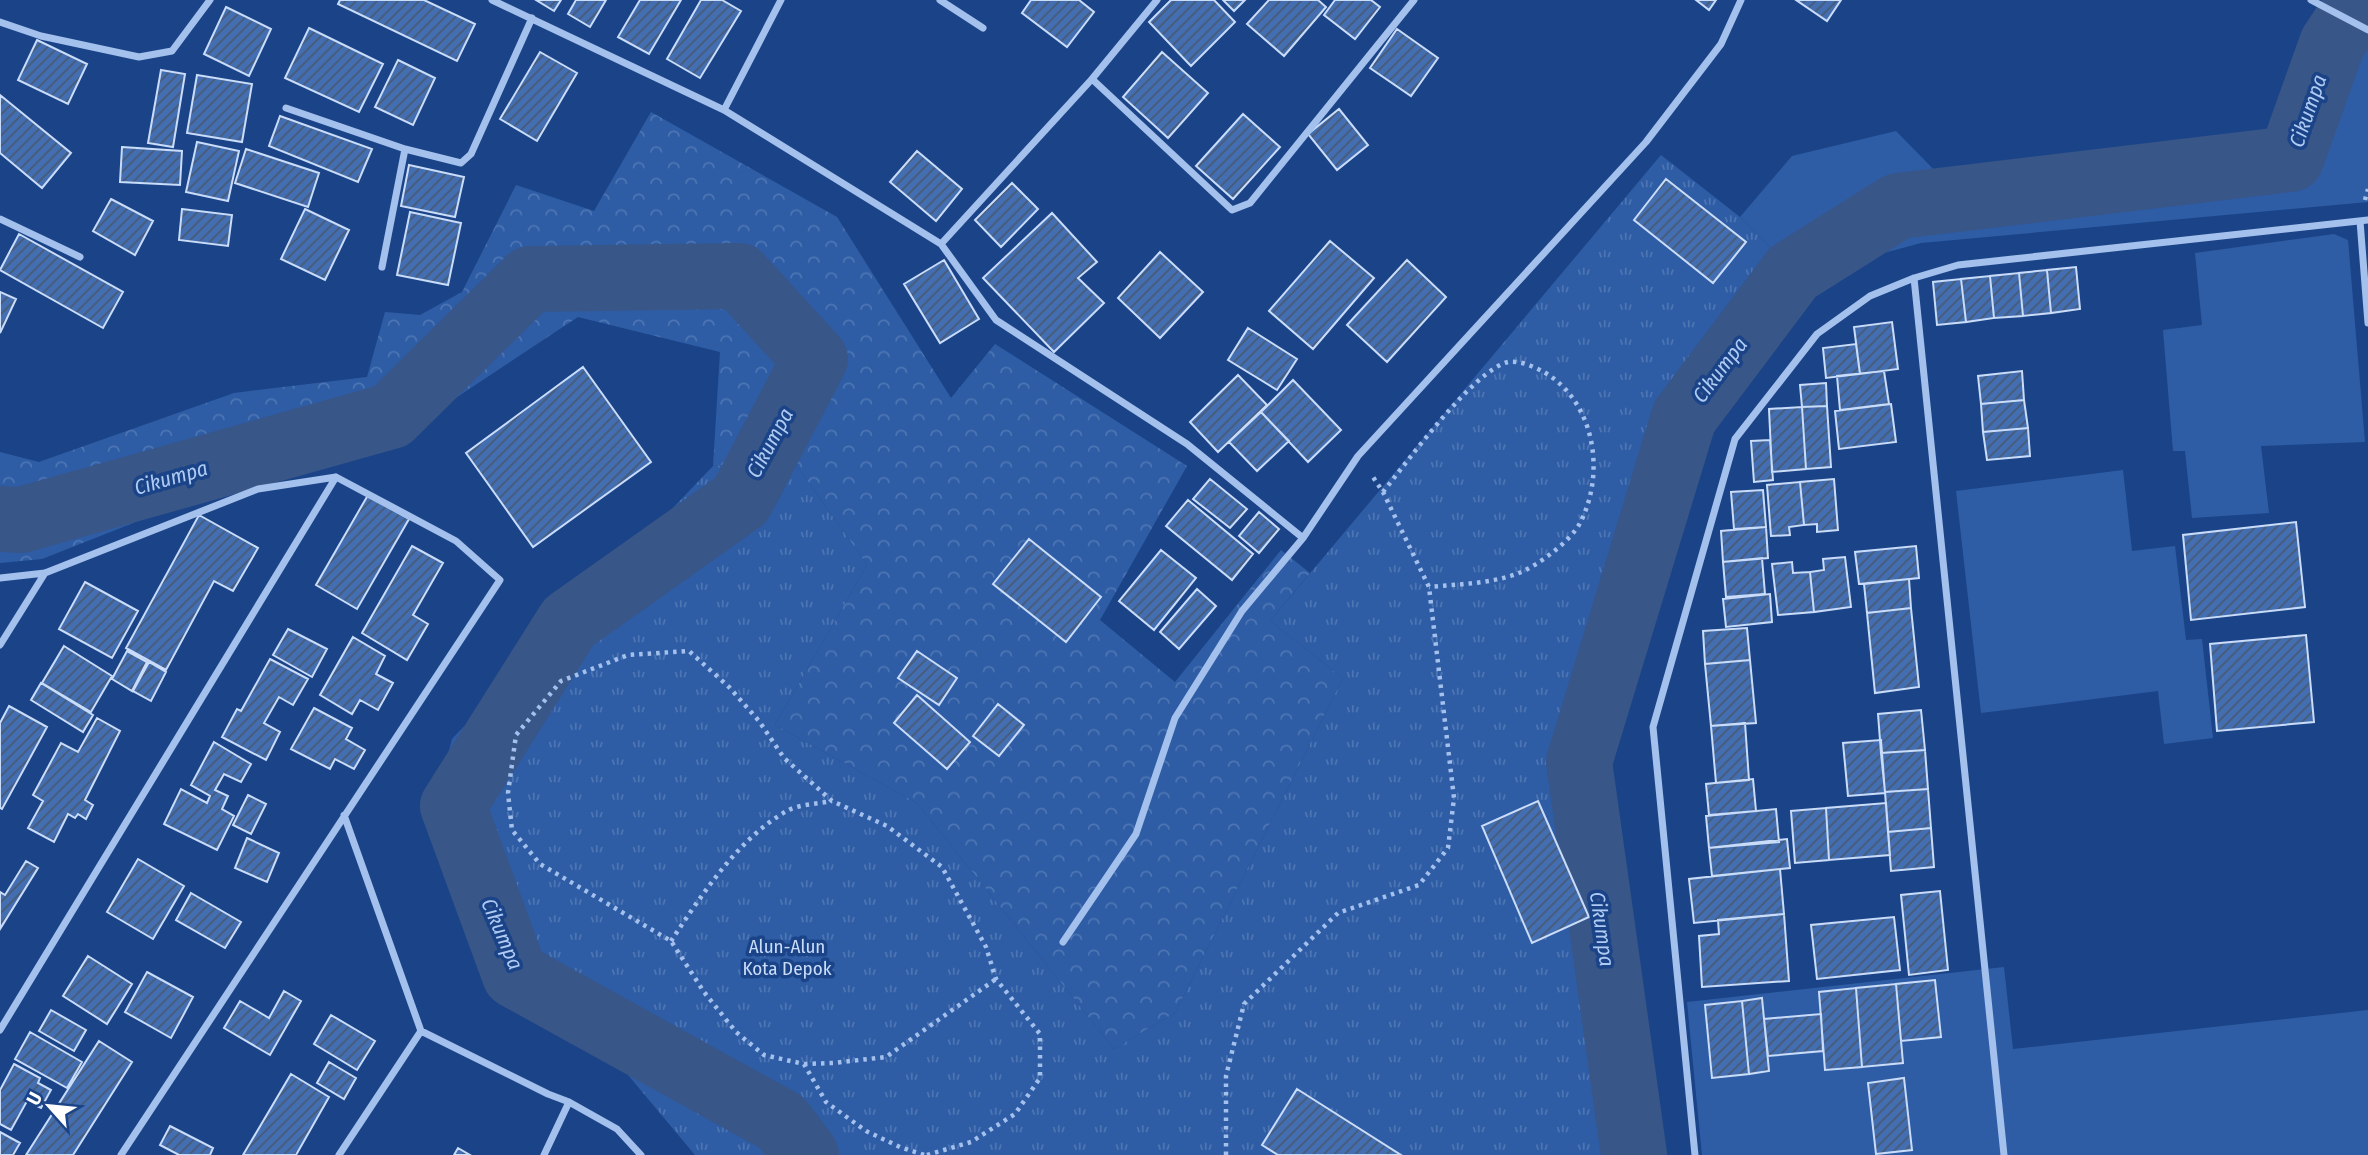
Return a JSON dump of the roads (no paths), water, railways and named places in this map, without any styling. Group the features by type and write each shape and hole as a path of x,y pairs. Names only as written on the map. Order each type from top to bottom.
{"street":[{"path":"0,22 41,36 139,57 172,51 210,0"},
{"path":"492,0 724,110 941,244 996,320 1187,444 1303,538"},
{"path":"724,110 781,0"},
{"path":"940,0 983,29"},
{"path":"941,244 1093,79 1157,0"},
{"path":"1093,79 1233,210 1250,202 1414,0"},
{"path":"1063,942 1136,834 1175,718 1242,611 1303,538 1358,456 1646,142 1720,44 1741,0"},
{"path":"2311,0 2368,30"},
{"path":"286,108 405,149 461,163 471,154 532,18"},
{"path":"382,267 405,149"},
{"path":"0,219 80,257"},
{"path":"1695,1155 1653,727 1735,439 1817,334 1870,296 1914,278 1958,265 2364,221 2368,323"},
{"path":"1914,278 2004,1155"},
{"path":"0,1030 336,477"},
{"path":"0,578 44,573 258,489 336,477 456,541 500,580 121,1155"},
{"path":"0,645 44,573"},
{"path":"344,815 421,1031 569,1102 617,1129 641,1155"},
{"path":"339,1155 421,1031"},
{"path":"544,1155 569,1102"}],"waterway":[{"name":"Cikumpa","path":"1634,1155 1579,762 1684,417 1793,272 1898,206 2291,159 2332,44 2361,0"},
{"name":"Cikumpa","path":"0,519 21,520 391,416 530,279 739,276 815,359 741,500 569,622 453,806 515,975 781,1122 806,1155"}],"park label":[{"name":"Alun-Alun Kota Depok","path":"787,957"}]}
